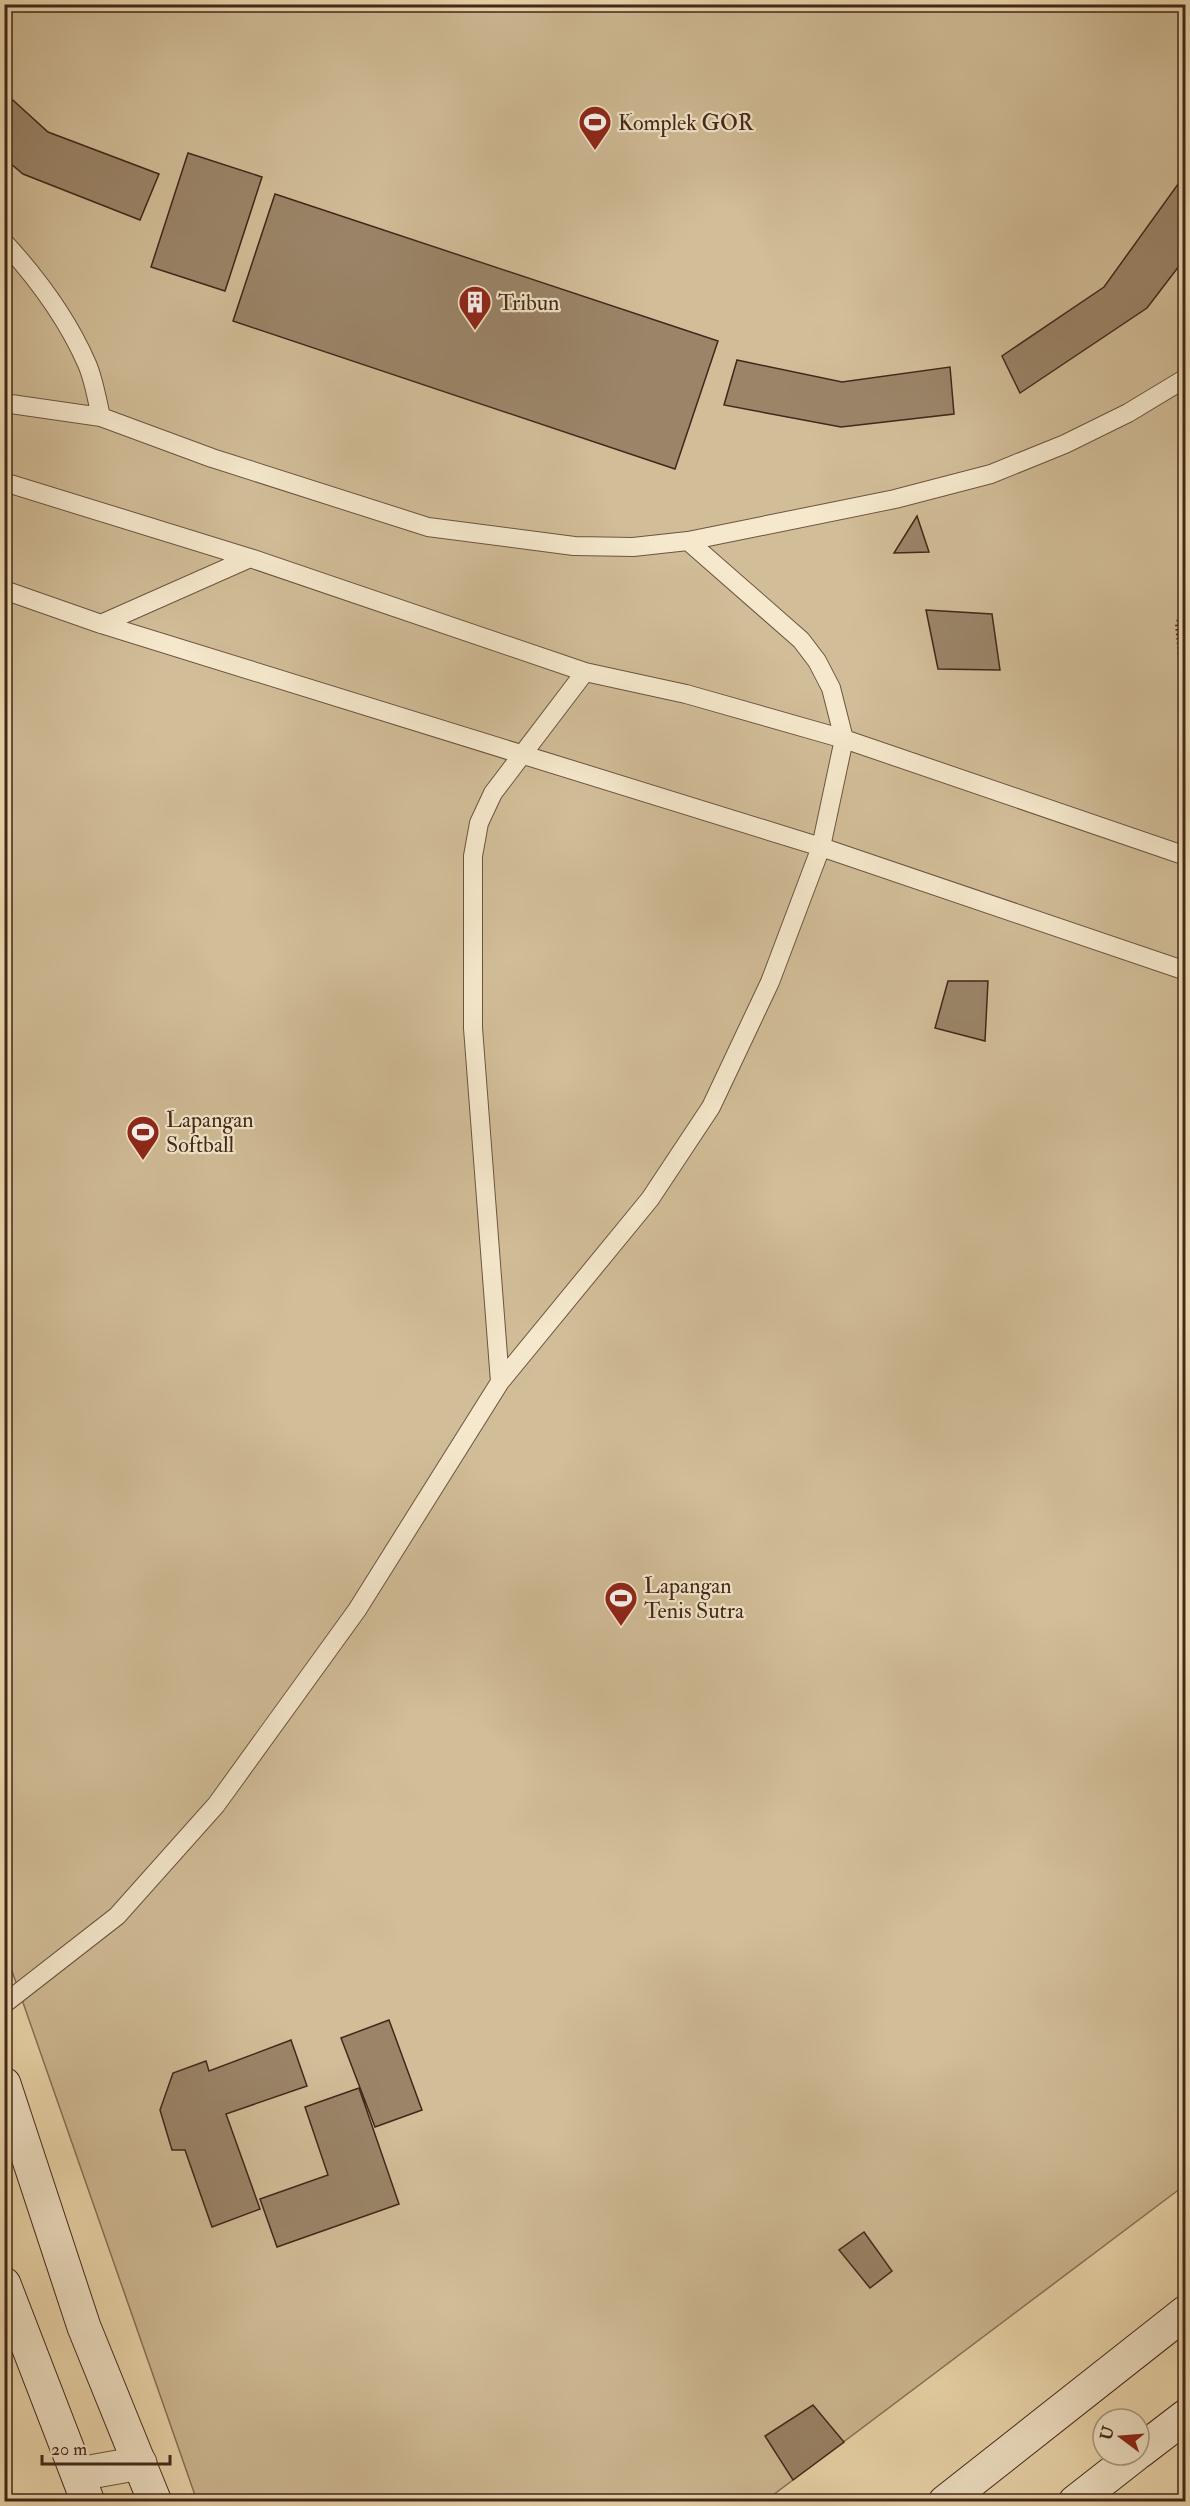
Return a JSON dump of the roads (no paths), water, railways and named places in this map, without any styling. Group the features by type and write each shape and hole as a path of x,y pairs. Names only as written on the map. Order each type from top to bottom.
{"street":[{"path":"4,2084 84,2327 155,2502"},
{"path":"8,2302 84,2488 140,2463"},
{"path":"945,2502 1185,2312"},
{"path":"1151,2443 1185,2416"},
{"path":"1075,2502 1120,2467"}],"lane":[{"path":"4,242 34,274 66,322 88,366 101,417"},
{"path":"4,403 101,417 212,458 428,527 574,546 633,547 688,541 895,499 991,474 1065,444 1128,413 1185,378"},
{"path":"4,482 250,558 585,672 686,694 844,739 1185,856"},
{"path":"4,2004 117,1916 216,1805 357,1610 500,1382 650,1199 711,1107 770,982 821,847 844,739 831,688 817,661 801,640 688,541"},
{"path":"101,624 250,558"},
{"path":"4,590 101,624 821,847 1185,971"},
{"path":"500,1382 473,1028 473,856 479,823 493,793 585,672"}],"place":[{"name":"Komplek GOR","path":"595,151"},
{"name":"Tribun","path":"475,331"},
{"name":"Lapangan Softball","path":"143,1161"},
{"name":"Lapangan Tenis Sutra","path":"621,1627"}]}
